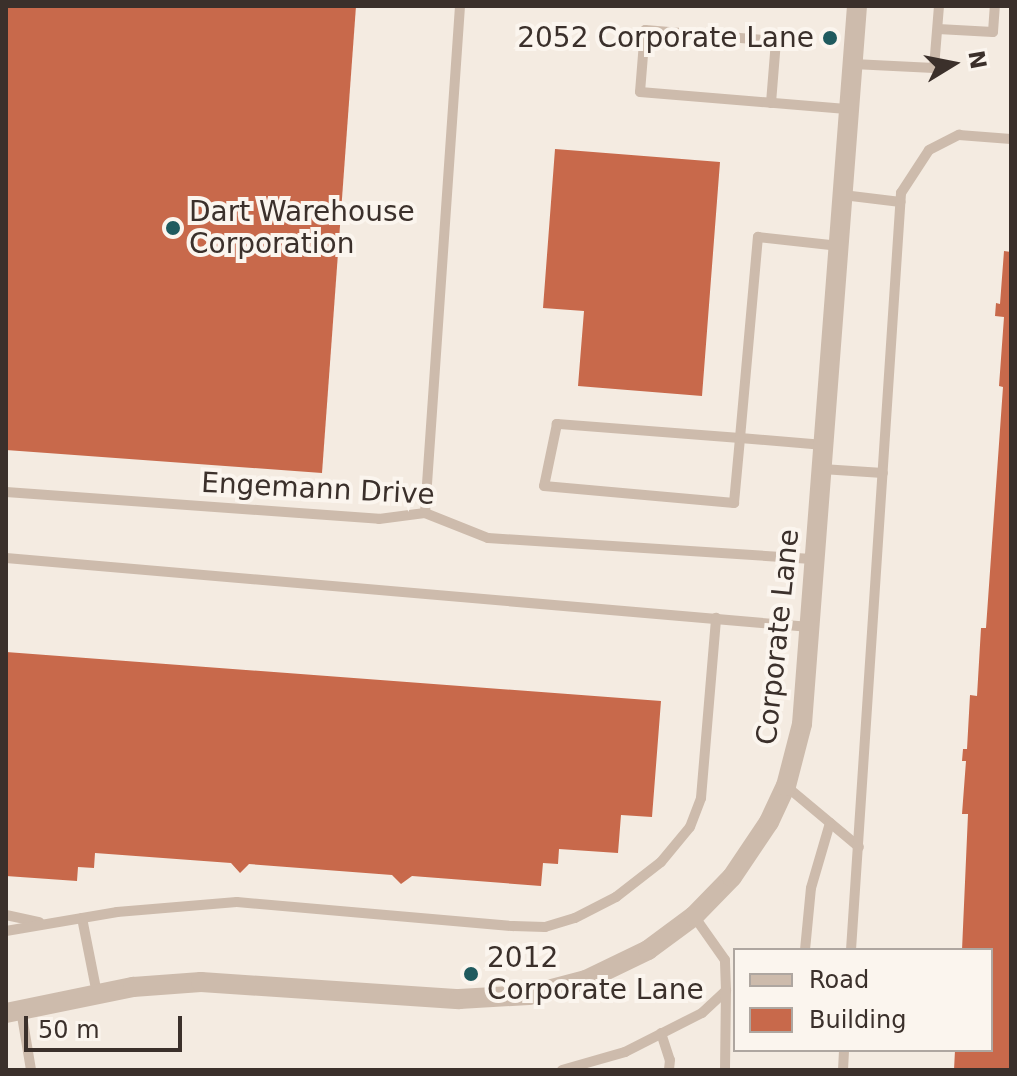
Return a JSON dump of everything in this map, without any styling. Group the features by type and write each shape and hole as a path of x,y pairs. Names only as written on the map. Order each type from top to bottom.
{"street":[{"name":"Corporate Lane","path":"13,1012 133,987 201,982 459,999 503,999 557,989 616,967 648,950 716,896 751,852 786,786 802,724 857,6"}],"lane":[{"path":"425,513 460,6"},
{"path":"853,64 934,68 939,6"},
{"path":"938,29 993,32 995,6"},
{"path":"771,103 776,41 645,30 640,92 771,103 849,109"},
{"path":"851,948 901,193 929,150 959,135 1011,139"},
{"path":"843,195 901,202"},
{"path":"824,445 740,438 557,424 544,486 734,503 740,438 758,237 840,246"},
{"path":"822,469 883,473"},
{"name":"Engemann Drive","path":"6,492 379,519 425,513 488,538 815,559"},
{"path":"6,558 810,627"},
{"path":"6,931 82,918 237,902 513,926 545,927 575,918 616,897 661,862 690,827 701,798 716,618"},
{"path":"786,786 859,847"},
{"path":"805,948 811,888 830,823"},
{"path":"6,915 49,924"},
{"path":"694,916 725,960 725,1070"},
{"path":"82,918 97,994"},
{"path":"566,1069 625,1052 702,1013 726,991"},
{"path":"13,1012 31,1070"},
{"path":"661,1033 670,1060 669,1070"}],"building":[{"name":"Dart Warehouse Corporation","path":"6,6 356,6 322,473 6,450"},
{"path":"555,149 720,162 702,396 578,386 584,311 543,308"},
{"path":"1004,251 1011,252 1011,1070 954,1070 955,1052 993,1052 993,948 962,948 968,814 962,814 966,761 962,761 963,749 967,749 970,695 977,696 981,628 986,628 1003,387 999,386 1004,317 995,316 996,303 1000,304"},
{"path":"6,652 661,701 652,817 621,815 618,853 559,849 558,864 543,863 541,886 412,876 401,884 392,875 249,864 240,873 231,863 95,853 94,868 78,867 77,881 6,876"}],"place":[{"name":"2052 Corporate Lane","path":"830,38"},
{"name":"Dart Warehouse Corporation","path":"173,228"},
{"name":"2012 Corporate Lane","path":"471,974"}]}
